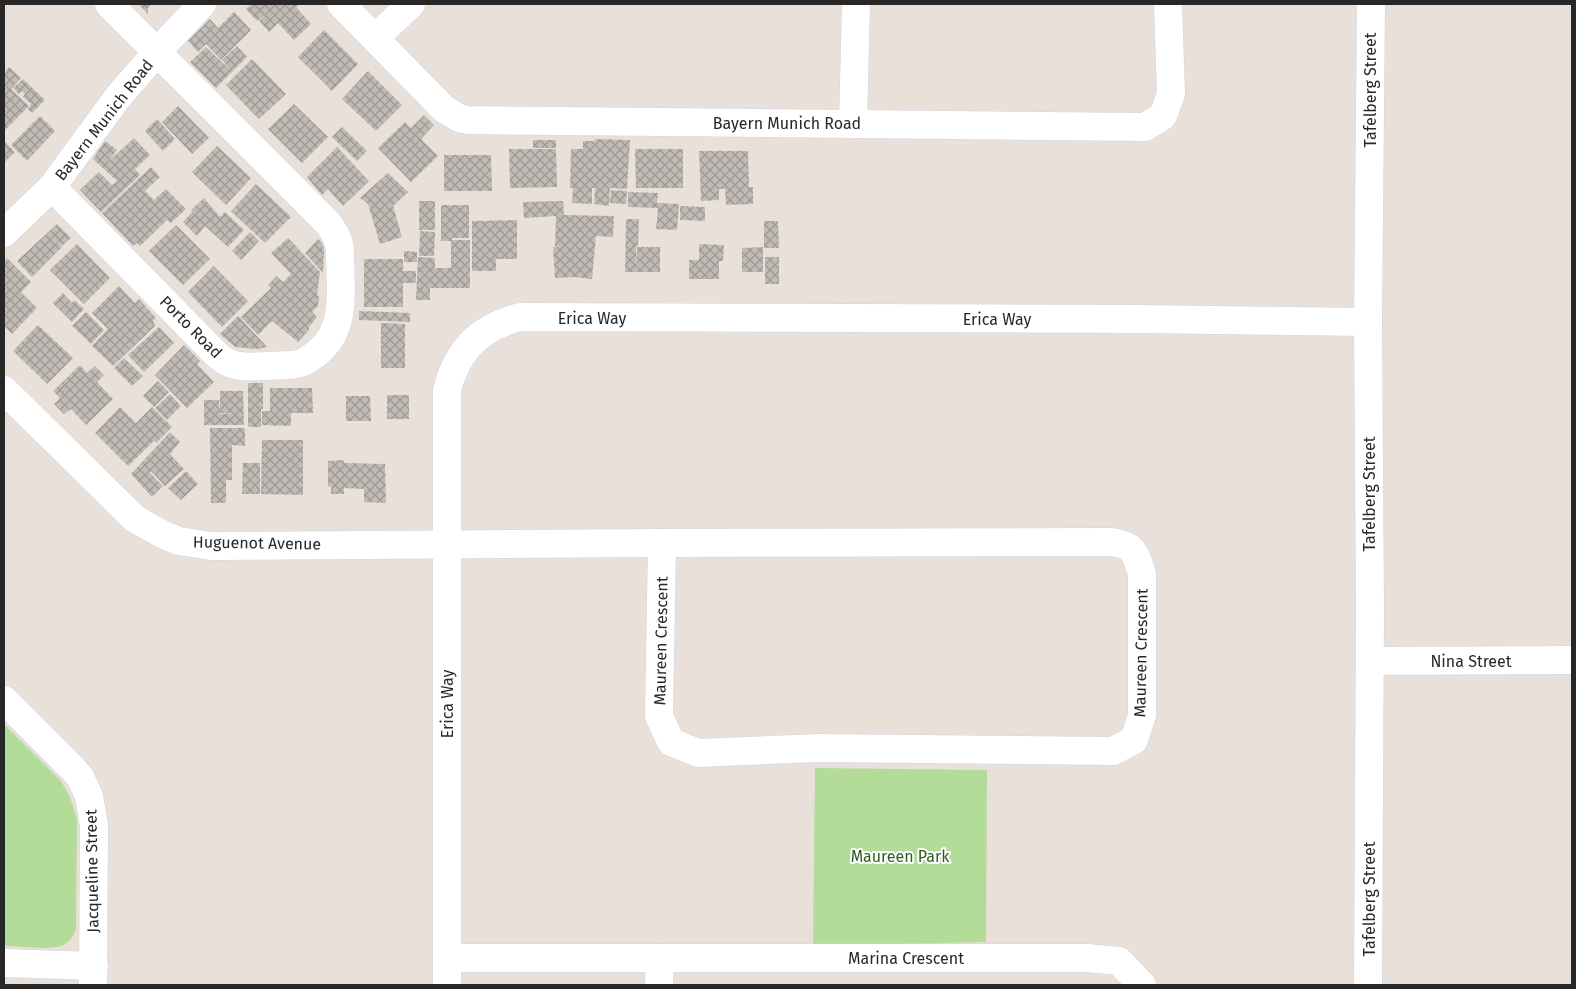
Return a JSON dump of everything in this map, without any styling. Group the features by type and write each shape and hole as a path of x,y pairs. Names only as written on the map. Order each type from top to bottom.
{"street":[{"name":"Porto Road","path":"52,187 216,354 229,364 243,367 298,364 311,358 322,349 336,330 339,318 340,246 334,231 109,4"},
{"name":"Bayern Munich Road","path":"9,217 52,187 118,97 202,4"},
{"name":"Bayern Munich Road","path":"341,4 444,108 451,114 467,120 1145,127 1163,116 1171,94 1168,4"},
{"path":"375,38 410,4"},
{"path":"853,123 856,4"},
{"name":"Tafelberg Street","path":"1368,985 1370,661 1368,322 1371,4"},
{"name":"Erica Way","path":"447,985 447,390 451,374 463,353 480,335 492,327 520,317 1136,319 1368,322"},
{"name":"Huguenot Avenue","path":"4,390 129,514 149,528 179,541 211,546 448,544"},
{"name":"Maureen Crescent","path":"448,544 662,543 1111,542 1125,544 1135,554 1142,574 1142,715 1134,740 1113,751 819,748 698,753 671,742 659,716 662,543"},
{"name":"Nina Street","path":"1370,661 1572,660"},
{"name":"Jacqueline Street","path":"4,700 74,770 80,777 89,796 94,826 94,976"},
{"name":"Marina Crescent","path":"447,958 1087,958 1118,961 1142,985"},
{"path":"660,958 660,985"},
{"path":"4,963 94,976"}],"green space":[{"path":"4,724 60,780 69,795 76,815 76,930 68,942 57,947 4,946"},
{"name":"Maureen Park","path":"815,768 987,770 986,942 813,946"}],"building":[{"path":"138,4 152,4 148,8 148,14"},
{"path":"251,4 299,4 296,7 311,24 294,40 278,23 269,32 259,21 268,13 257,21 246,9"},
{"path":"234,12 251,30 221,60 206,44 198,52 188,41 210,19 218,28"},
{"path":"324,30 358,64 332,91 298,57"},
{"path":"237,46 247,57 232,72 222,60"},
{"path":"206,47 232,72 216,88 190,62"},
{"path":"252,59 286,94 259,119 226,85"},
{"path":"9,67 21,78 11,89 29,106 4,131 4,73"},
{"path":"368,71 402,105 376,131 342,99"},
{"path":"23,79 45,100 32,113 28,109 31,104 23,97 25,94 22,91 19,94 13,88"},
{"path":"294,104 328,137 302,163 268,129"},
{"path":"178,106 209,138 192,154 162,122"},
{"path":"424,115 434,125 421,139 438,156 411,182 378,148 405,122 411,128"},
{"path":"40,116 55,131 27,161 11,145"},
{"path":"157,119 175,139 163,151 145,131"},
{"path":"342,127 367,151 357,161 332,137"},
{"path":"134,138 150,155 135,169 140,175 101,212 80,190 99,172 112,185 117,181 93,159 105,141 117,150 108,162"},
{"path":"595,139 630,140 627,189 610,188 609,206 594,204 595,188 592,188 592,204 572,203 573,188 570,188 571,149 583,149 583,141 595,141 596,149"},
{"path":"533,140 556,140 556,148 533,148"},
{"path":"4,141 15,152 4,163"},
{"path":"217,146 251,178 226,205 192,172"},
{"path":"337,147 369,181 343,206 328,189 322,195 307,177"},
{"path":"509,149 556,149 557,187 510,188"},
{"path":"635,149 683,149 683,188 636,188"},
{"path":"699,151 748,151 749,187 753,187 753,204 726,205 725,189 719,189 719,200 701,201"},
{"path":"444,155 491,155 492,191 444,191"},
{"path":"151,167 160,177 145,191 154,200 166,189 186,209 171,223 167,220 140,246 137,243 133,246 102,213"},
{"path":"388,173 408,192 393,206 402,237 380,244 368,204 360,198"},
{"path":"256,184 291,217 265,243 231,211"},
{"path":"611,190 627,191 626,204 610,203"},
{"path":"628,192 658,193 657,203 679,204 677,230 656,229 658,208 628,207"},
{"path":"204,198 220,217 225,212 244,230 228,247 205,226 197,236 183,222 192,212 197,216 191,210"},
{"path":"419,201 435,201 435,230 419,230"},
{"path":"563,201 564,215 614,216 613,237 596,236 592,279 574,277 555,278 553,247 561,247 555,246 556,216 524,218 523,202"},
{"path":"441,205 469,205 469,238 452,238 452,240 470,240 470,288 430,288 430,300 416,300 418,257 435,258 435,268 451,268 451,241 441,241"},
{"path":"680,206 705,207 705,221 680,220"},
{"path":"626,219 639,219 638,246 636,246 637,272 625,272"},
{"path":"517,220 517,259 496,259 496,271 472,271 472,221"},
{"path":"764,221 778,221 779,248 764,248"},
{"path":"57,224 71,238 62,246 51,236 62,247 32,277 17,261"},
{"path":"176,225 210,259 183,285 149,251"},
{"path":"420,231 435,232 434,256 419,256"},
{"path":"250,232 259,241 241,260 232,251"},
{"path":"288,238 320,272 317,295 319,296 318,306 312,312 317,317 298,342 272,321 258,335 241,317 271,288 268,285 276,276 283,282 291,274 271,253"},
{"path":"318,239 322,243 324,250 323,273 305,253"},
{"path":"77,244 110,278 84,304 50,270"},
{"path":"699,244 724,245 723,261 719,261 719,279 689,279 689,260 699,260"},
{"path":"637,247 660,247 660,272 637,272"},
{"path":"763,247 763,272 742,272 742,248"},
{"path":"404,251 417,252 417,262 404,262"},
{"path":"765,257 779,257 779,284 765,284"},
{"path":"7,258 31,282 21,292 37,308 12,334 4,326 4,262"},
{"path":"364,259 403,259 403,271 416,271 416,283 403,283 403,307 364,307"},
{"path":"214,266 248,301 222,327 188,292"},
{"path":"119,286 135,303 139,299 156,318 153,321 155,326 113,366 92,346 108,329 92,313"},
{"path":"63,293 72,303 74,300 84,309 72,322 53,303"},
{"path":"359,311 410,313 410,322 359,320"},
{"path":"86,312 104,330 91,344 72,326"},
{"path":"238,316 267,347 257,349 235,347 220,334"},
{"path":"381,323 405,324 405,368 381,368"},
{"path":"38,325 73,358 47,384 13,351"},
{"path":"159,327 174,343 144,372 128,355"},
{"path":"184,345 200,361 197,364 214,382 187,408 155,375"},
{"path":"124,358 143,376 132,386 114,368"},
{"path":"80,365 87,373 95,366 104,375 97,382 113,399 86,425 71,409 64,414 54,404 60,398 53,391"},
{"path":"158,381 169,392 154,407 143,396"},
{"path":"248,383 263,383 261,427 248,427"},
{"path":"270,388 312,388 313,413 291,413 291,426 262,425 262,411 270,411"},
{"path":"220,391 243,391 244,425 204,425 204,400 219,400 220,414 235,414 220,413"},
{"path":"170,394 181,406 167,420 155,408"},
{"path":"387,395 409,395 409,419 387,419"},
{"path":"346,396 370,396 371,421 346,421"},
{"path":"120,407 136,423 152,407 172,427 128,466 95,433"},
{"path":"210,428 245,428 245,446 232,445 232,480 226,480 226,503 211,503"},
{"path":"170,432 180,442 170,454 184,469 165,486 151,471 150,473 163,486 152,497 131,474"},
{"path":"262,440 303,440 303,495 261,494"},
{"path":"344,460 344,463 385,464 386,503 364,502 364,489 344,488 344,494 331,494 331,486 328,487 328,461"},
{"path":"243,463 260,463 260,494 242,494"},
{"path":"186,471 198,484 181,500 168,488"}]}
